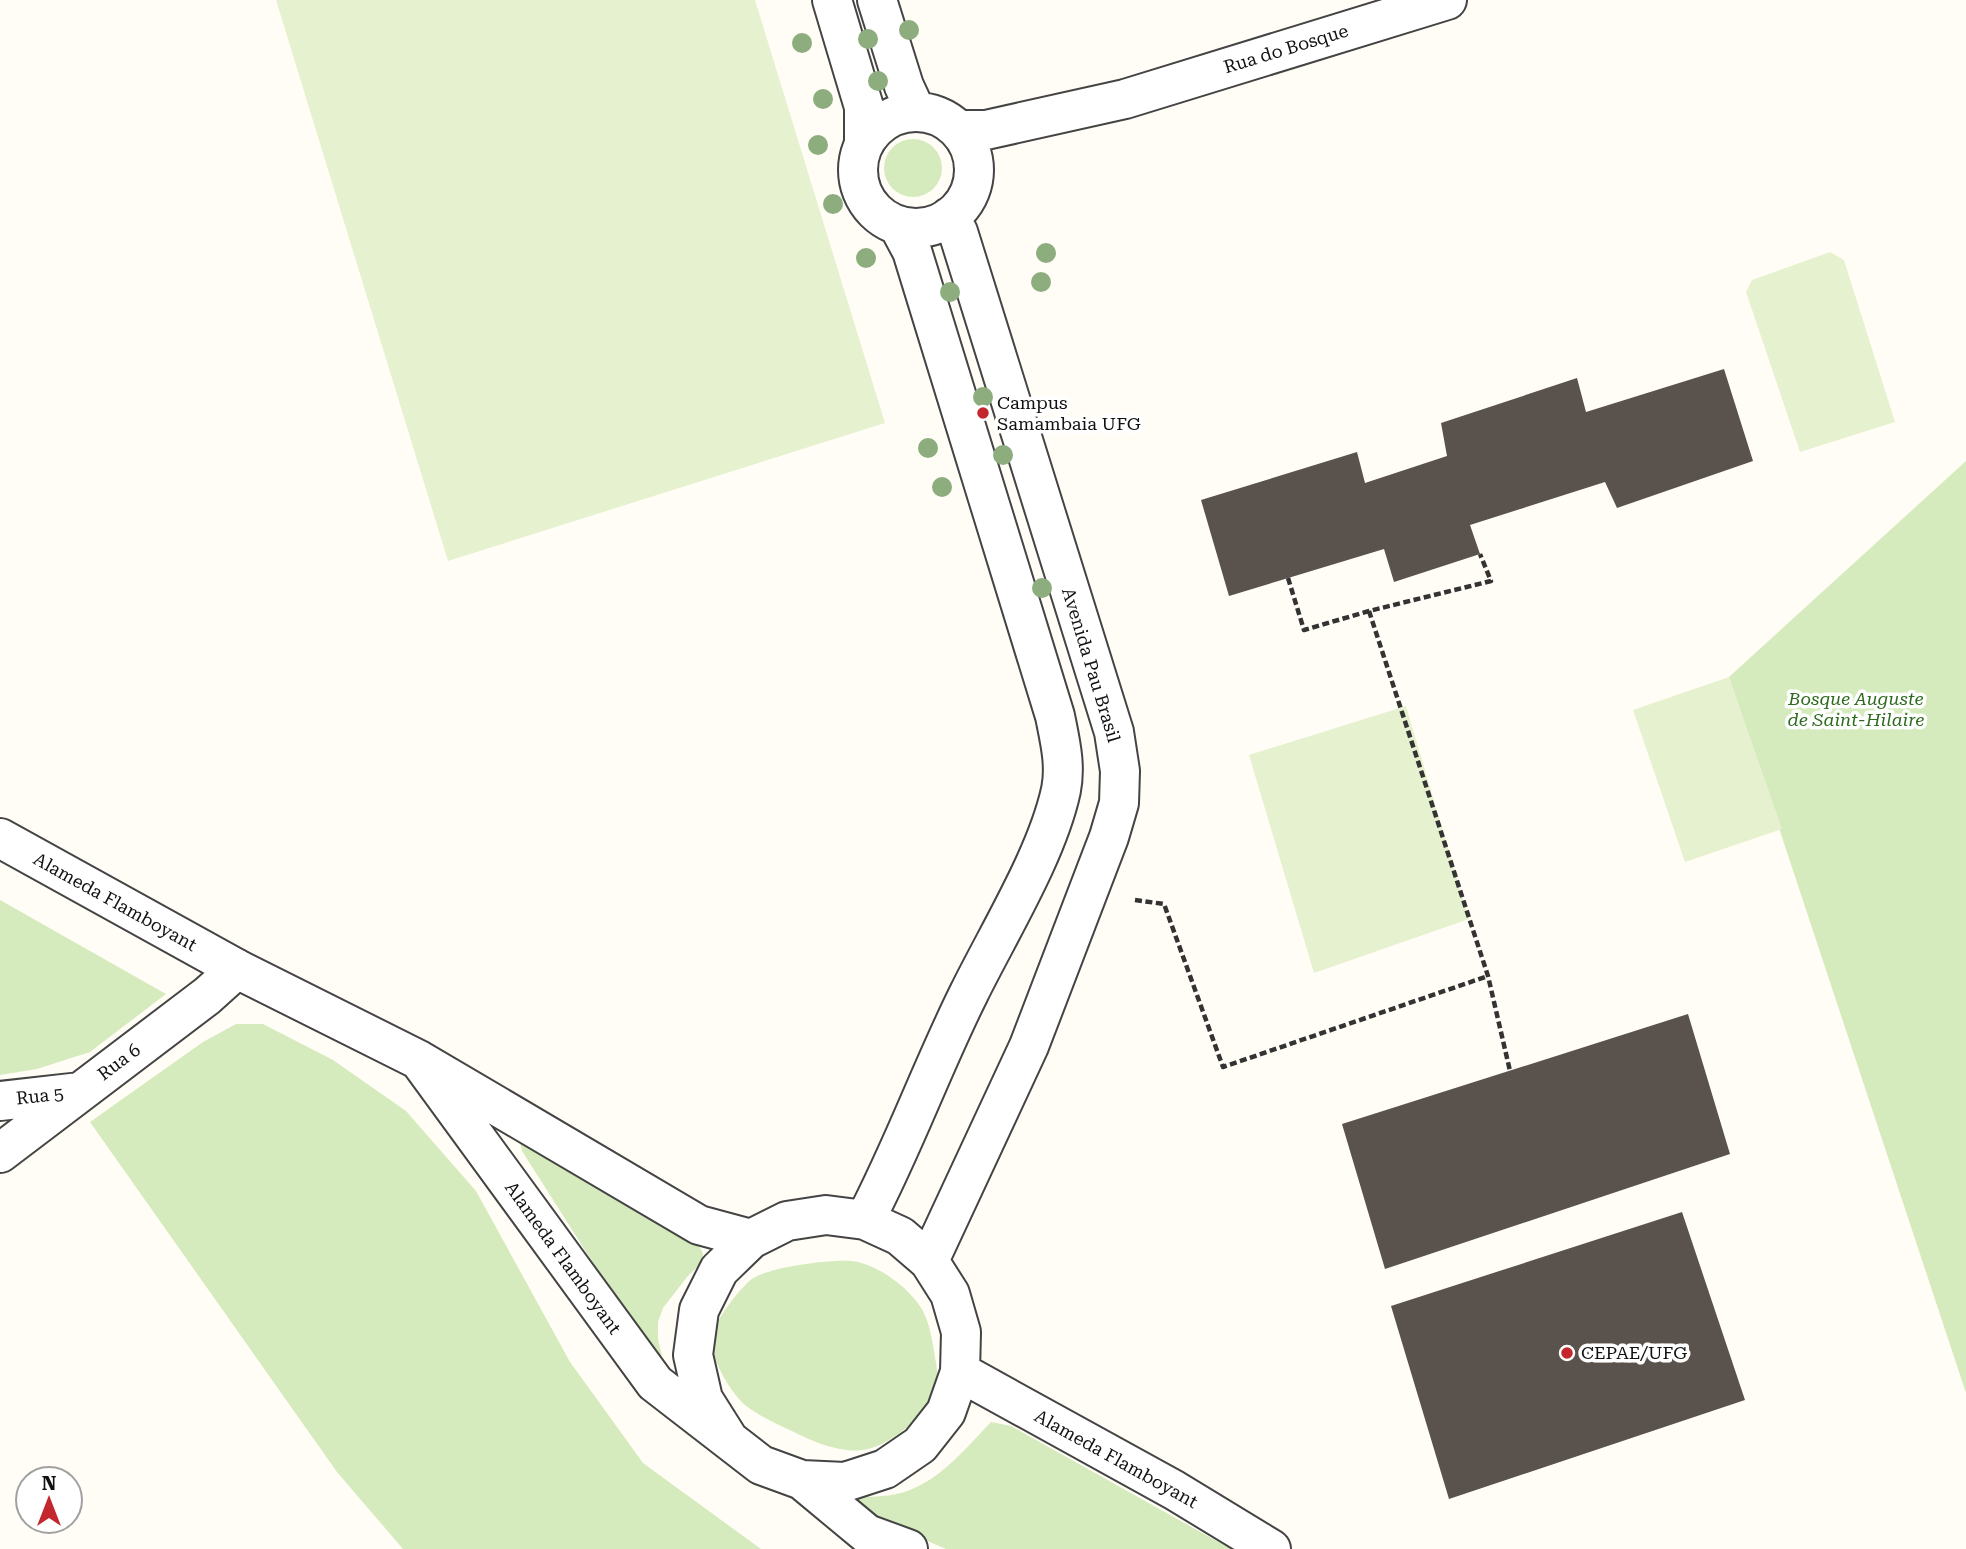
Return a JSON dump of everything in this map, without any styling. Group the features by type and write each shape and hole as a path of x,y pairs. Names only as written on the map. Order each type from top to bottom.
{"street":[{"path":"832,0 864,107 864,142 858,158 858,175 861,192 870,207 882,218 898,225 915,228 934,225 949,217 962,205 971,190 966,146 943,118 916,112 900,114 886,120 864,142"},
{"path":"877,0 904,86 916,112"},
{"name":"Rua do Bosque","path":"966,146 986,153 1042,137 1125,99 1447,0"},
{"name":"Avenida Pau Brasil","path":"929,1261 1029,1046 1088,897 1119,803 1120,771 1114,732 958,232 949,217"},
{"path":"865,1220 968,996 1032,869 1055,814 1062,786 1064,757 1055,716 912,251 898,225"},
{"name":"Alameda Flamboyant","path":"0,838 237,969 419,1060 699,1225 751,1239"},
{"name":"Rua 6","path":"0,1153 206,996 237,969"},
{"name":"Alameda Flamboyant","path":"419,1060 655,1383 761,1465 802,1480"},
{"name":"Rua 5","path":"0,1101 80,1093"},
{"path":"727,1437 703,1399 693,1355 699,1310 719,1270 751,1239 787,1221 826,1215 865,1220 900,1236 929,1261 950,1294 961,1332 960,1372 946,1412 920,1446 885,1469 845,1482 802,1480"},
{"name":"Alameda Flamboyant","path":"960,1372 1174,1490 1271,1549"},
{"path":"802,1480 867,1534 908,1549"}],"path":[{"path":"1288,578 1304,630 1369,611 1491,582 1480,554"},
{"path":"1369,611 1488,976 1510,1071"},
{"path":"1135,900 1164,904 1223,1068 1488,976"}],"green space":[{"path":"276,0 755,0 885,423 448,561"},
{"path":"913,139 929,144 937,152 942,168 937,184 929,192 913,197 897,192 889,184 884,168 889,152 897,144"},
{"path":"1830,252 1844,260 1895,422 1800,452 1746,292 1752,280"},
{"name":"Bosque Auguste de Saint-Hilaire","path":"1966,461 1966,1393 1729,677"},
{"path":"1729,677 1782,829 1685,862 1633,710"},
{"path":"1406,706 1469,919 1314,973 1249,755"},
{"path":"0,900 166,994 90,1052 37,1069 0,1075"},
{"path":"236,1024 263,1024 333,1060 406,1111 476,1191 570,1362 643,1463 761,1549 403,1549 337,1472 90,1122 203,1042"},
{"path":"520,1142 699,1246 703,1261 663,1308 658,1322 663,1373 522,1151"},
{"path":"835,1261 855,1261 870,1266 888,1275 904,1288 923,1311 934,1350 938,1384 932,1404 920,1418 896,1436 867,1449 846,1450 819,1443 776,1424 745,1405 727,1383 711,1343 723,1312 752,1279 780,1269"},
{"path":"991,1422 1011,1426 1231,1549 946,1549 881,1521 849,1498 896,1494 922,1484 954,1460"}],"building":[{"path":"1724,369 1753,461 1617,508 1605,482 1470,525 1480,554 1394,582 1384,549 1229,596 1201,500 1357,452 1365,483 1447,456 1441,423 1577,378 1586,412"},
{"path":"1688,1014 1730,1154 1385,1269 1342,1124"},
{"name":"CEPAE/UFG","path":"1682,1212 1745,1400 1449,1499 1391,1306"}],"place":[{"name":"Campus Samambaia UFG","path":"983,413"},
{"name":"CEPAE/UFG","path":"1567,1353"}]}
